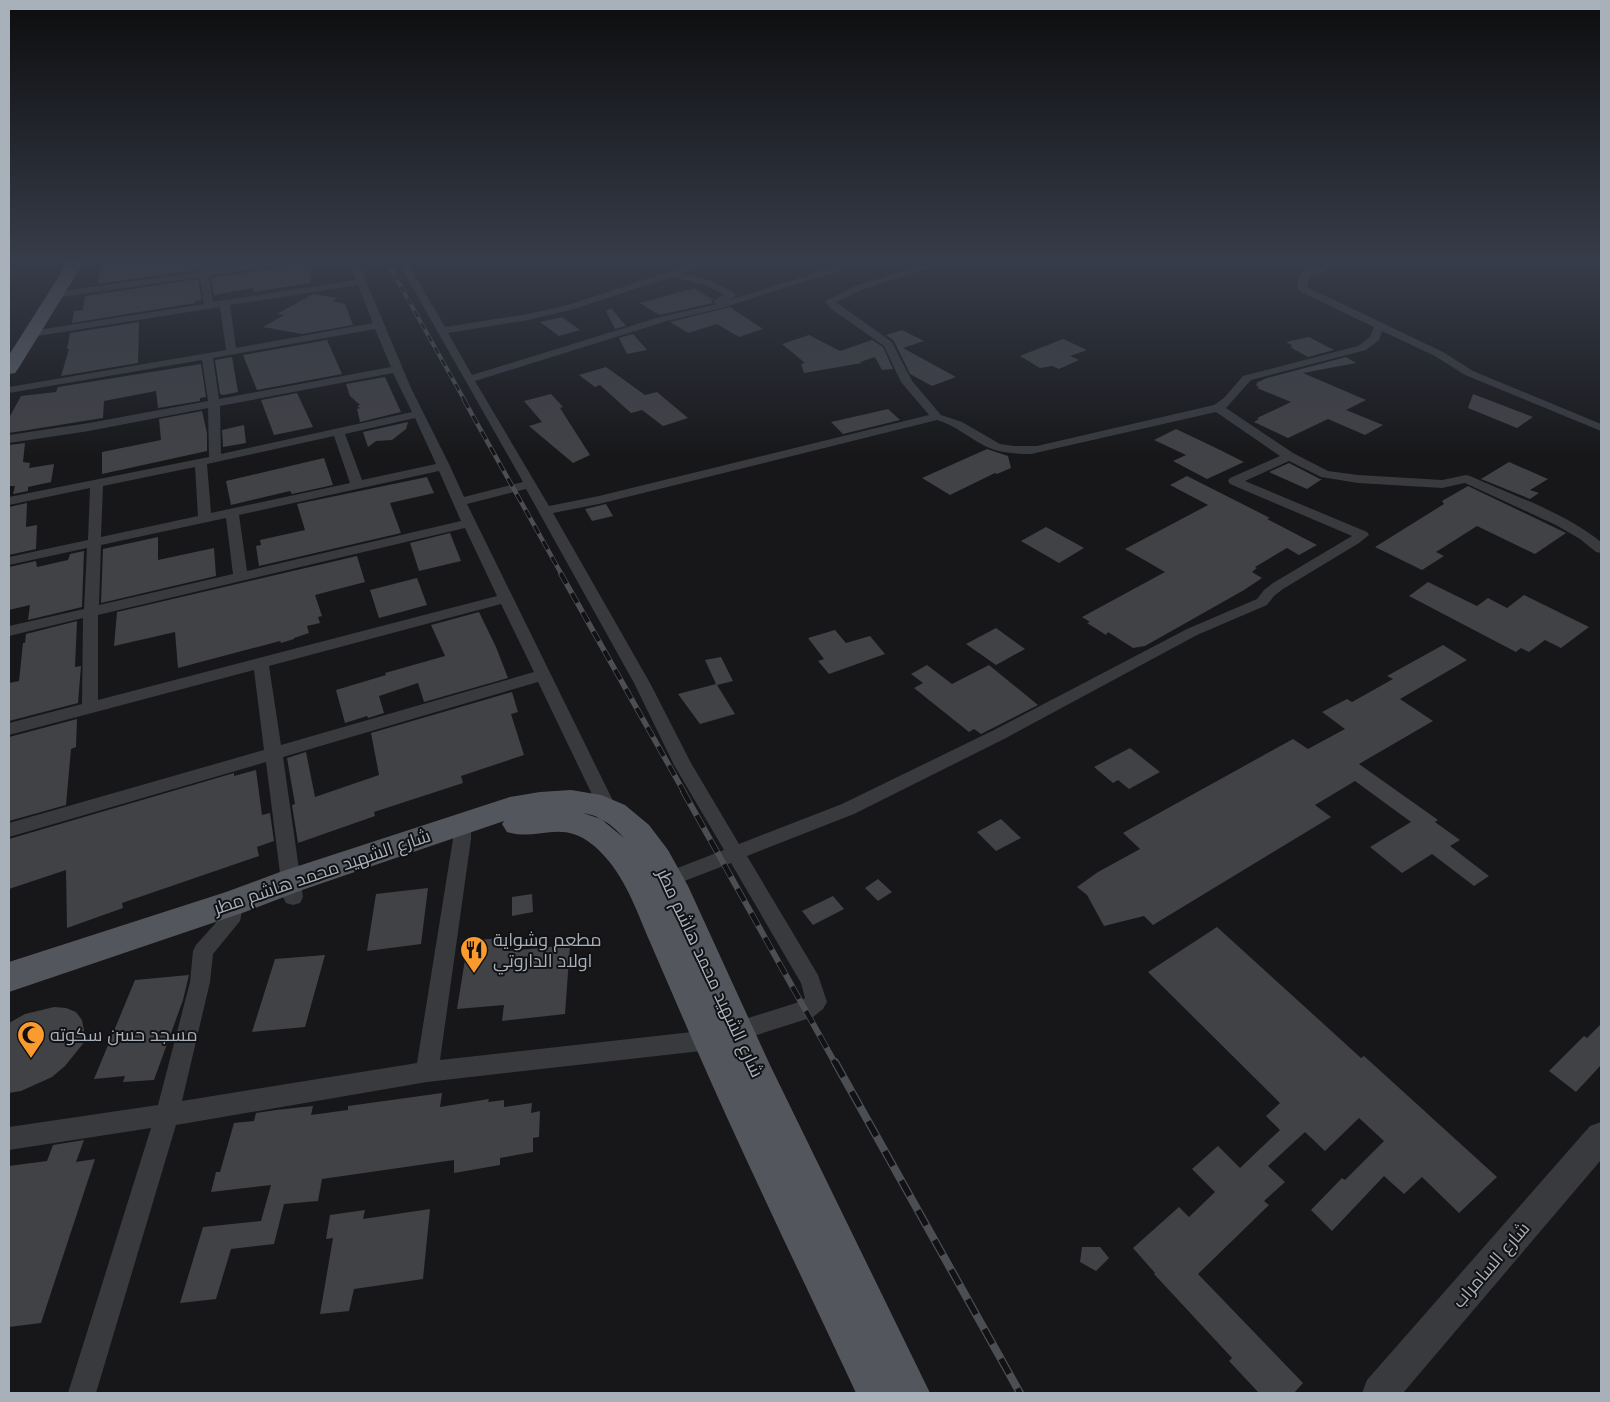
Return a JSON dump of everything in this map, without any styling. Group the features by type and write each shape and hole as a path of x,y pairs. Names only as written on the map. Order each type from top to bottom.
{"highway":[{"path":"9,337 25,327"},
{"path":"9,369 26,327"}],"main road":[{"name":"شارع الشهيد محمد هاشم مطر","path":"9,994 292,889 462,831 541,820 562,820 583,824 603,820 627,821 642,838 669,879 724,1036 879,1393"},
{"name":"شارع الشهيد محمد هاشم مطر","path":"603,820 613,844 640,882 724,1036 908,1393"},
{"name":"شارع الشهيد محمد هاشم مطر","path":"9,977 232,912"}],"street":[{"path":"228,327 231,351"},
{"path":"9,390 365,327"},
{"path":"380,327 405,388 543,675 603,820"},
{"path":"9,1138 427,1072 724,1036 805,1010 816,1002 811,981 683,765 642,684 530,484 485,410 470,378 441,330 458,327"},
{"path":"470,378 640,327"},
{"path":"864,327 888,344 894,352 904,378 937,417"},
{"path":"544,511 618,496 937,417 952,421 991,445 1020,451 1037,450 1218,408 1228,403 1241,382 1246,378 1362,348 1376,338 1379,327"},
{"path":"1382,327 1438,354 1469,373 1601,428"},
{"path":"207,355 214,402 215,459"},
{"path":"9,439 90,427 214,402 397,369"},
{"path":"1218,408 1289,456 1334,476 1442,484 1466,479 1561,522 1585,536 1601,549"},
{"path":"9,500 201,462 419,414"},
{"path":"338,432 357,485"},
{"path":"669,879 737,854 848,808 1000,734 1192,632 1262,602 1266,594 1306,566 1348,545 1362,534 1234,481 1269,467 1289,456"},
{"path":"201,462 205,518"},
{"path":"9,561 444,466"},
{"path":"90,707 91,613 97,483"},
{"path":"459,502 530,484"},
{"path":"232,512 240,577"},
{"path":"9,631 469,523"},
{"path":"9,729 261,661 506,598"},
{"path":"261,661 292,889"},
{"path":"9,830 543,675"},
{"path":"427,1072 462,831"},
{"path":"82,1393 167,1114 200,982 203,951 232,912"},
{"name":"شارع السامراب","path":"1380,1393 1601,1137"}],"building":[{"path":"105,327 139,327 138,363 61,376 69,349 67,349 70,333"},
{"path":"265,327 339,327 302,334"},
{"path":"547,327 576,327 580,330 559,336"},
{"path":"679,327 706,327 688,333"},
{"path":"723,327 763,329 739,337"},
{"path":"902,330 924,341 903,348 956,377 932,386 910,374 894,341 886,335"},
{"path":"633,334 647,350 627,354 619,338"},
{"path":"809,335 840,351 872,340 883,347 893,369 882,370 875,357 860,362 862,363 804,373 801,364 805,363 782,344"},
{"path":"1309,337 1334,350 1308,357 1290,347 1293,346 1286,342"},
{"path":"1063,339 1087,350 1070,356 1079,360 1059,369 1052,366 1040,368 1020,356"},
{"path":"327,340 342,374 257,390 243,355"},
{"path":"232,357 238,392 223,395 220,394 215,360"},
{"path":"1346,357 1356,363 1303,373 1366,400 1346,410 1383,425 1365,435 1328,419 1288,438 1254,422 1259,419 1257,418 1291,402 1257,388 1259,387 1255,385 1258,384 1256,383 1267,378"},
{"path":"201,364 206,397 200,398 200,401 158,408 156,391 104,401 103,418 9,433 9,418 21,396 56,392 58,387"},
{"path":"606,367 645,395 657,392 688,418 663,426 642,410 631,413 600,385 595,387 579,375"},
{"path":"385,377 401,412 360,422 357,409 360,408 357,406 360,405 350,396 346,384"},
{"path":"297,393 313,427 274,435 261,400"},
{"path":"551,394 563,407 560,408 590,455 573,463 529,426 542,422 524,401"},
{"path":"1473,394 1533,417 1517,428 1468,408"},
{"path":"888,409 900,420 843,434 831,422"},
{"path":"202,411 207,433 207,451 102,474 102,452 161,440 159,419"},
{"path":"408,422 406,429 392,440 376,441 368,447 363,432"},
{"path":"244,425 246,443 223,447 222,430"},
{"path":"1176,429 1244,462 1207,479 1173,461 1186,455 1154,440"},
{"path":"25,443 23,462 30,463 29,468 54,464 51,482 28,487 28,491 13,494 15,486 9,486 9,445"},
{"path":"987,449 1008,456 1011,468 997,474 995,473 950,495 922,478"},
{"path":"324,458 333,485 292,494 290,491 231,505 226,481"},
{"path":"1509,462 1548,479 1530,490 1539,493 1530,499 1481,479"},
{"path":"1289,463 1322,479 1307,489 1269,472"},
{"path":"1187,476 1270,518 1267,519 1317,545 1299,555 1287,548 1255,567 1257,568 1252,572 1262,578 1244,590 1145,646 1133,648 1108,632 1106,635 1087,623 1090,622 1082,617 1165,572 1125,549 1208,505 1170,485"},
{"path":"427,477 434,493 390,503 401,533 259,566 256,546 261,545 260,540 305,530 297,504"},
{"path":"1468,486 1566,533 1535,554 1477,526 1436,552 1444,556 1422,570 1375,547 1444,504 1442,501"},
{"path":"27,503 26,527 37,525 36,549 9,555 9,507"},
{"path":"606,504 613,516 592,521 585,509"},
{"path":"1046,527 1084,548 1059,563 1021,541"},
{"path":"450,533 461,561 419,571 410,543"},
{"path":"158,537 158,560 214,548 216,576 101,603 103,549"},
{"path":"84,551 82,607 28,620 30,605 9,610 9,567 36,561 37,567 68,560 70,554"},
{"path":"357,556 365,582 315,595 322,616 318,617 320,623 307,626 309,633 294,639 178,668 175,632 114,646 117,612"},
{"path":"417,578 427,605 379,618 370,590"},
{"path":"1428,582 1477,606 1488,598 1507,608 1524,595 1589,627 1561,648 1545,640 1529,652 1521,648 1516,652 1409,596"},
{"path":"479,612 508,678 424,702 418,683 379,696 384,713 345,723 336,690 386,675 385,673 445,656 431,625"},
{"path":"77,621 75,667 81,666 78,703 9,721 9,683 19,681 23,643 25,643 26,634"},
{"path":"996,628 1025,649 996,665 966,644"},
{"path":"835,630 846,643 870,636 885,654 829,674 818,661 824,659 808,638"},
{"path":"1443,645 1467,660 1400,699 1433,721 1359,764 1438,820 1435,822 1460,840 1450,846 1489,876 1474,886 1432,854 1402,873 1370,847 1411,822 1355,781 1315,805 1331,817 1153,925 1144,916 1104,926 1087,895 1077,887 1098,872 1140,849 1123,833 1293,739 1308,749 1345,729 1322,712 1347,699 1352,702 1393,679 1387,676"},
{"path":"721,657 733,681 717,685 735,714 700,724 678,694 716,684 705,660"},
{"path":"927,665 952,684 989,665 1038,705 981,734 974,729 969,732 914,688 923,683 911,674"},
{"path":"512,692 518,712 511,714 524,755 461,776 463,783 374,812 375,816 298,843 292,805 295,804 287,758 306,752 315,797 379,775 371,733"},
{"path":"77,719 76,747 71,749 66,805 9,821 9,737"},
{"path":"1130,748 1160,772 1129,789 1118,780 1113,783 1094,767"},
{"path":"256,770 262,815 270,813 274,841 257,847 259,856 122,903 123,908 67,928 66,870 9,889 9,839 234,773 234,776"},
{"path":"1001,819 1021,838 996,851 977,832"},
{"path":"878,879 892,892 878,901 865,888"},
{"path":"428,888 421,944 367,951 376,894"},
{"path":"532,894 533,912 512,916 512,897"},
{"path":"833,896 844,909 813,925 802,911"},
{"path":"1217,927 1361,1058 1364,1056 1497,1177 1459,1213 1422,1177 1404,1194 1384,1176 1332,1231 1311,1210 1342,1178 1345,1180 1384,1141 1359,1118 1325,1151 1305,1132 1268,1166 1285,1182 1264,1201 1269,1205 1198,1274 1303,1383 1294,1393 1259,1393 1229,1361 1232,1358 1154,1274 1133,1248 1179,1207 1189,1217 1215,1192 1192,1169 1218,1146 1240,1168 1280,1130 1266,1116 1280,1103 1148,972"},
{"path":"511,937 509,951 570,945 565,1014 502,1021 504,1005 457,1009 468,941"},
{"path":"325,955 305,1027 252,1032 275,959"},
{"path":"189,975 183,1000 154,1080 123,1082 125,1076 94,1079 135,980"},
{"path":"54,1007 66,1008 76,1012 82,1020 86,1040 65,1066 52,1077 21,1091 9,1093 9,1023 25,1014"},
{"path":"1601,1024 1601,1065 1576,1092 1549,1071 1584,1036 1587,1038"},
{"path":"442,1093 440,1107 489,1099 488,1102 504,1100 504,1107 532,1103 531,1113 540,1111 539,1137 533,1138 533,1152 500,1158 500,1165 454,1173 454,1160 322,1179 318,1201 284,1204 274,1244 231,1249 216,1299 180,1303 203,1227 261,1221 271,1185 211,1192 216,1172 220,1172 234,1123 254,1121 256,1113 276,1110 313,1106 311,1115 348,1110 348,1106"},
{"path":"84,1140 76,1162 95,1159 41,1323 9,1327 9,1166 47,1161 53,1145"},
{"path":"430,1209 423,1279 354,1289 349,1311 320,1314 333,1238 326,1239 330,1215 365,1210 363,1219"},
{"path":"1082,1247 1100,1247 1109,1258 1096,1271 1080,1262"}],"railway":[{"path":"424,327 465,401"},
{"path":"464,400 562,575"},
{"path":"561,574 684,792"},
{"path":"683,791 835,1063"},
{"path":"835,1062 1020,1393"}],"place":[{"name":"مطعم وشواية اولاد الداروتي","path":"474,974"},
{"name":"مسجد حسن سكوته","path":"31,1059"}]}
